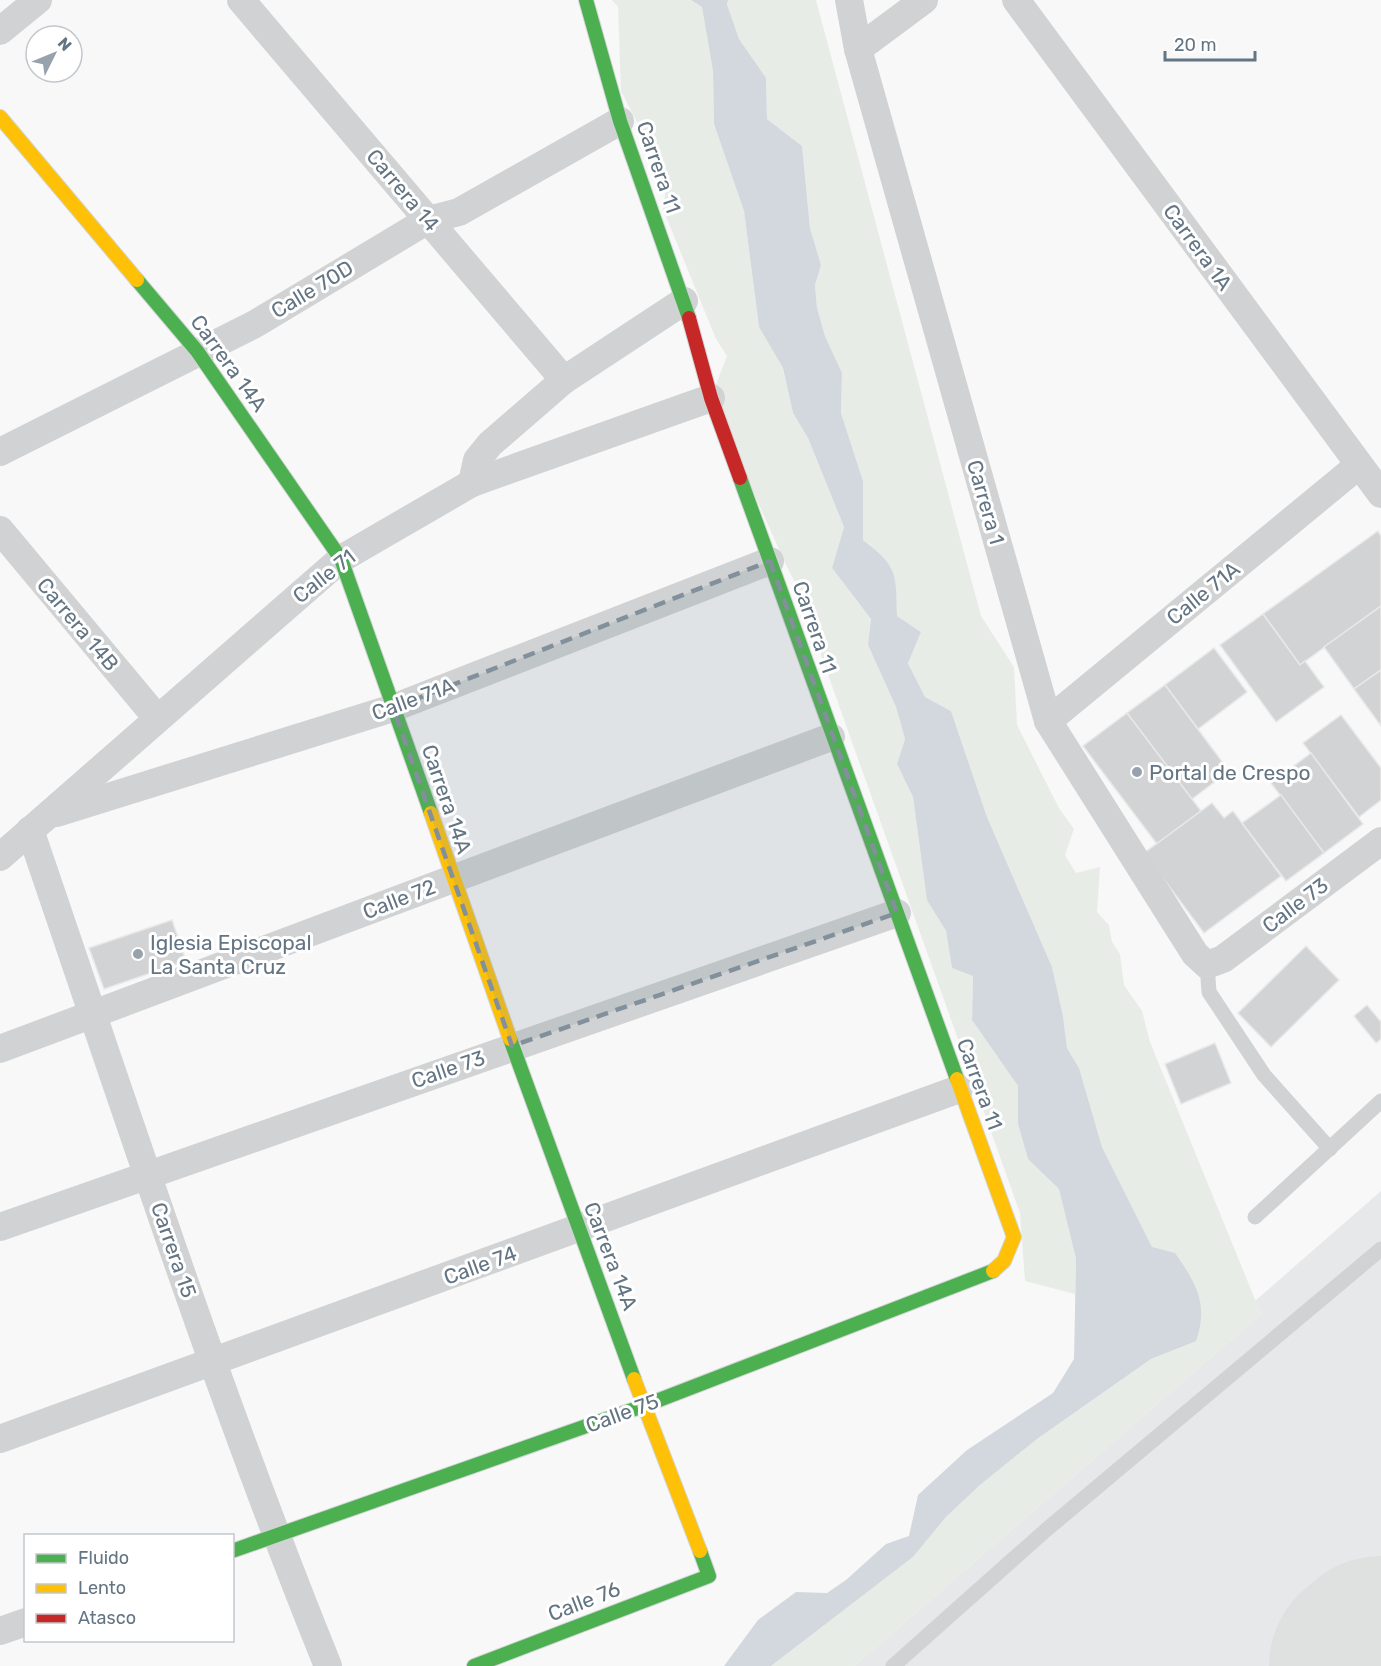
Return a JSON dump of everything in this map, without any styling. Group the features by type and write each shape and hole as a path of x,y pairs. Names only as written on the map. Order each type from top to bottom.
{"street":[{"path":"0,32 38,0"},
{"name":"Carrera 11","path":"586,0 620,121 684,301 711,398 831,736 897,913 958,1089 1014,1237 1004,1261"},
{"name":"Carrera 1","path":"849,0 858,49 1047,721 1195,954 1207,965"},
{"path":"858,49 924,0"},
{"name":"Carrera 1A","path":"1016,0 1381,494"},
{"name":"Carrera 14","path":"245,1 564,380"},
{"name":"Carrera 14A","path":"0,117 197,351 340,559 578,1230 709,1576"},
{"name":"Calle 70D","path":"0,452 197,351 255,324 428,220 459,212 620,121"},
{"path":"472,483 477,460 490,444 564,380 684,301"},
{"name":"Calle 71","path":"0,857 340,559 472,483 711,398"},
{"name":"Calle 71A","path":"1047,721 1359,465"},
{"name":"Carrera 14B","path":"0,530 157,718"},
{"name":"Calle 71A","path":"39,823 393,708 770,561"},
{"name":"Calle 72","path":"0,1049 831,736"},
{"name":"Carrera 15","path":"39,823 93,1014 212,1362 276,1537 328,1666"},
{"name":"Calle 73","path":"1207,965 1223,959 1381,841"},
{"name":"Calle 73","path":"0,1227 897,913"},
{"name":"Calle 74","path":"0,1439 578,1230 958,1089"},
{"name":"Calle 75","path":"234,1550 646,1405 990,1275 1004,1261"},
{"name":"Calle 76","path":"474,1666 709,1576"},
{"path":"0,1631 24,1623"}],"lane":[{"path":"1207,965 1209,992 1264,1075 1330,1149"},
{"path":"1256,1216 1381,1101"},
{"path":"893,1666 1046,1530 1381,1249"}],"highlighted area":[{"path":"770,561 897,913 512,1046 393,708"}],"shaded area":[{"path":"612,0 691,0 702,7 713,71 714,124 744,211 759,327 783,368 793,413 808,438 844,527 832,568 871,619 868,645 896,707 905,739 897,764 913,797 927,899 946,931 952,968 973,975 972,1020 1018,1086 1018,1124 1028,1159 1059,1189 1076,1259 1075,1294 1025,1281 1020,1213 821,655 820,630 786,565 711,397 727,356 716,339 663,209 667,181 621,91 618,7"},
{"path":"691,0 728,0 727,4 739,39 766,78 767,119 802,146 810,228 821,265 815,285 817,308 825,336 842,373 841,413 863,481 863,540 883,557 893,572 897,616 921,632 908,663 925,697 951,711 987,817 1052,967 1063,1016 1067,1048 1079,1068 1102,1147 1152,1247 1175,1253 1194,1284 1201,1305 1200,1328 1196,1341 1151,1359 1037,1439 980,1485 946,1517 913,1557 771,1666 724,1666 758,1620 796,1592 827,1593 846,1580 886,1544 909,1536 918,1495 967,1450 1053,1393 1074,1359 1076,1259 1059,1189 1028,1159 1018,1124 1018,1086 972,1020 973,976 952,968 946,931 927,900 913,797 897,764 905,739 896,707 868,645 871,619 832,568 844,527 808,438 793,413 783,368 759,327 744,211 714,124 713,71 702,7"},
{"path":"728,0 816,0 981,616 1014,667 1017,725 1059,808 1074,829 1065,855 1076,873 1100,867 1097,912 1109,925 1112,942 1120,954 1124,985 1142,1011 1150,1042 1261,1314 854,1666 771,1666 913,1557 946,1517 980,1485 1037,1439 1151,1359 1178,1348 1152,1247 1102,1147 1079,1068 1067,1048 1063,1016 1052,967 987,817 951,711 925,697 908,662 921,632 897,616 895,581 892,572 883,556 863,540 863,481 841,413 842,373 825,336 817,308 815,285 821,265 810,228 802,146 767,119 766,78 739,39"},
{"path":"1381,1191 1381,1666 854,1666 1261,1314 1255,1301"}],"building":[{"path":"1378,531 1381,536 1381,606 1300,665 1263,614"},
{"path":"1381,606 1381,670 1354,689 1324,647"},
{"path":"1263,614 1300,665 1305,661 1324,687 1276,722 1220,645"},
{"path":"1214,648 1247,692 1198,729 1165,685"},
{"path":"1381,670 1381,726 1354,689"},
{"path":"1165,685 1229,771 1192,799 1127,713"},
{"name":"Portal de Crespo","path":"1127,713 1201,811 1157,844 1083,746"},
{"path":"1341,715 1381,768 1381,800 1359,817 1303,743"},
{"path":"1311,753 1363,824 1324,853 1271,783"},
{"path":"1281,795 1324,853 1286,881 1242,823"},
{"path":"1212,803 1224,818 1233,811 1281,876 1204,933 1144,853"},
{"name":"Iglesia Episcopal La Santa Cruz","path":"172,920 186,961 104,989 89,948"},
{"path":"1306,946 1339,980 1271,1047 1238,1013"},
{"path":"1367,1005 1381,1022 1381,1039 1376,1043 1354,1016"},
{"path":"1215,1043 1231,1083 1181,1104 1165,1064"}],"runway":[{"path":"1370,1666 1381,1657"}],"traffic: fast":[{"path":"586,0 620,121 689,318"},
{"path":"137,280 197,351 341,559 431,813"},
{"path":"740,478 957,1079"},
{"path":"510,1039 634,1379"},
{"path":"234,1550 646,1405 993,1271"},
{"path":"474,1666 709,1576 700,1551"}],"traffic: slow":[{"path":"0,117 137,280"},
{"path":"431,813 510,1039"},
{"path":"957,1079 1014,1237 1004,1261 993,1271"},
{"path":"634,1379 700,1551"}],"traffic: jam":[{"path":"689,318 711,398 740,478"}],"place":[{"name":"Portal de Crespo","path":"1137,772"},
{"name":"Iglesia Episcopal La Santa Cruz","path":"138,954"}]}
